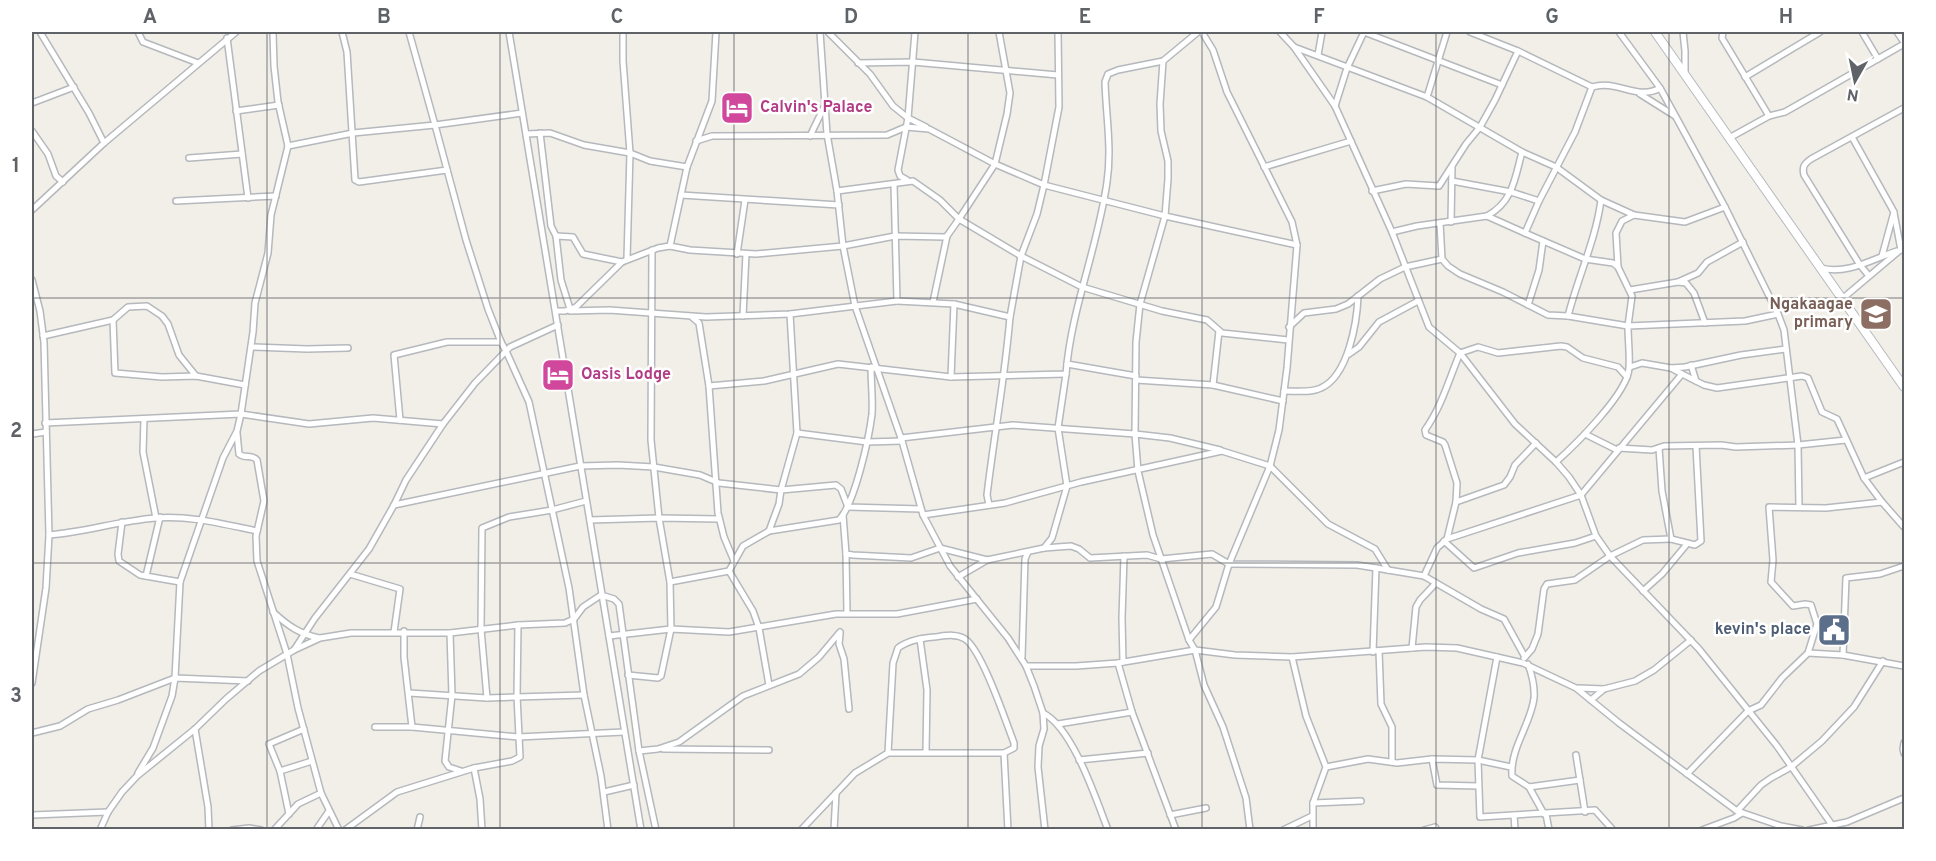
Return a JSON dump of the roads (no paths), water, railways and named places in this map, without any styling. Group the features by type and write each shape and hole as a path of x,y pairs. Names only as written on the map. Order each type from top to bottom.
{"street":[{"path":"40,32 74,87 104,143"},
{"path":"138,32 143,42 198,63"},
{"path":"32,210 104,143 235,32"},
{"path":"100,830 108,812 137,776 153,748 172,696 180,582 223,458 237,431 241,414 255,303 268,253 276,196 288,146 279,105 273,32"},
{"path":"342,32 347,52 353,133 353,177 356,181 447,170"},
{"path":"409,32 466,240 501,342 529,402 569,588 584,695 604,792 608,830"},
{"path":"509,32 641,830"},
{"path":"623,32 622,62 630,153 625,261"},
{"path":"670,246 687,166 712,101 716,32"},
{"path":"820,32 827,134 837,191 843,246 855,306 874,368 901,440 922,512 958,577 1008,638 1026,666 1043,713 1044,729 1039,746 1038,767 1045,830"},
{"path":"831,32 870,75 893,106 908,118 995,164 1044,185 1104,201 1297,244"},
{"path":"915,32 908,118 898,170 900,176 918,183 959,219 1021,256 1082,287 1207,320 1222,333 1288,340"},
{"path":"933,302 947,236 995,164 1011,93 999,32"},
{"path":"989,505 987,495 995,426 1005,375 1010,317 1021,256 1037,214 1059,107 1058,32"},
{"path":"1044,548 1052,538 1067,486 1058,428 1066,364 1082,287 1104,201 1110,156 1105,82 1108,74 1118,70 1163,61 1200,32 1213,50 1227,92 1292,222 1297,244 1283,401 1270,466 1229,564 1216,607 1189,640"},
{"path":"1280,32 1294,47 1335,106 1392,232 1429,327 1460,353 1515,424 1557,462 1581,495 1596,536 1610,556 1691,640 1836,826"},
{"path":"1318,55 1322,32"},
{"path":"1335,106 1347,68 1364,32 1502,85"},
{"path":"1427,97 1447,32"},
{"path":"1470,32 1518,51 1592,87 1618,87 1639,93 1650,93 1660,88"},
{"path":"1619,32 1660,88 1725,207 1778,314 1784,330 1788,378 1798,445 1799,507"},
{"path":"1655,32 1905,387"},
{"path":"1683,32 1685,75"},
{"path":"1723,32 1722,38 1769,116"},
{"path":"1745,77 1820,32"},
{"path":"1862,32 1878,59"},
{"path":"1731,137 1769,116 1785,112 1904,43 1897,32"},
{"path":"227,38 248,198"},
{"path":"1294,47 1427,97 1522,152 1556,167 1601,200 1634,215 1684,222 1725,207"},
{"path":"1372,191 1406,184 1436,187 1440,185 1466,144 1480,128 1518,51"},
{"path":"1163,61 1161,131 1169,167 1165,216 1140,304 1136,342 1135,434 1138,471 1153,535 1189,640 1195,650 1204,685 1223,727 1246,798 1250,830"},
{"path":"858,63 914,62 1059,75"},
{"path":"32,103 74,87"},
{"path":"1525,233 1575,132 1592,87"},
{"path":"1639,93 1676,117"},
{"path":"810,136 826,104"},
{"path":"236,111 279,105"},
{"path":"1869,276 1804,175 1803,169 1811,159 1904,108"},
{"path":"288,146 353,133 522,113"},
{"path":"696,141 712,136 887,135 906,127 929,129"},
{"path":"32,131 48,154 56,176 63,182"},
{"path":"540,133 551,226 556,236 561,280 568,310"},
{"path":"526,134 550,133 584,145 630,153 650,161 687,166"},
{"path":"1852,137 1894,212 1901,249"},
{"path":"1264,167 1351,141"},
{"path":"1392,232 1487,216 1500,207 1511,192 1522,152"},
{"path":"189,158 242,154"},
{"path":"1451,222 1452,167"},
{"path":"837,191 894,184 907,180"},
{"path":"1452,181 1511,192 1539,201"},
{"path":"894,184 897,301"},
{"path":"681,195 839,206"},
{"path":"176,201 276,196"},
{"path":"737,254 745,200"},
{"path":"1569,316 1597,224 1601,200"},
{"path":"1882,256 1894,212"},
{"path":"1618,267 1617,229 1624,219 1634,215"},
{"path":"1487,216 1585,259 1613,263 1618,267 1632,296 1628,326 1629,365 1624,385 1585,434 1557,462"},
{"path":"1440,223 1442,259 1452,269 1548,315 1569,316 1628,326 1745,321 1778,314"},
{"path":"556,236 573,237 583,254 625,261"},
{"path":"568,310 580,303 625,261 652,250 670,246 746,254 843,246 896,236 947,236"},
{"path":"1528,305 1539,270 1543,241"},
{"path":"1630,290 1678,282 1698,273 1707,262 1743,242"},
{"path":"1821,268 1838,271 1901,249"},
{"path":"1842,299 1901,249"},
{"path":"628,675 658,678 661,676 671,629 670,582 659,518 651,430 652,250"},
{"path":"743,316 746,254"},
{"path":"1289,327 1304,313 1336,309 1348,304 1380,279 1405,267 1442,259"},
{"path":"32,280 40,311 43,336 49,535 46,588 32,683"},
{"path":"1678,282 1686,283 1694,293 1705,322"},
{"path":"1349,354 1358,297"},
{"path":"556,310 743,316 790,314 897,301 954,304 1010,317"},
{"path":"1284,391 1319,390 1326,386 1332,381 1349,354 1359,347 1379,322 1418,301"},
{"path":"951,377 954,304"},
{"path":"43,336 113,320 126,308 149,306 168,324 180,355 196,376"},
{"path":"769,531 779,504 797,433 790,314"},
{"path":"691,316 699,323 709,386 719,519 735,562"},
{"path":"113,320 115,372 162,377 196,376 245,385"},
{"path":"294,650 369,549 406,480 443,424 475,383 515,344 558,325"},
{"path":"1213,385 1219,331"},
{"path":"400,420 393,358 396,353 447,342 501,342"},
{"path":"1460,353 1478,347 1498,353 1561,346 1567,347 1583,358 1618,367 1642,363 1671,368 1741,355 1786,350"},
{"path":"251,347 348,348"},
{"path":"1445,540 1456,502 1457,483 1443,442 1425,433 1443,400 1460,353"},
{"path":"709,386 764,381 838,364 951,377 1066,374"},
{"path":"1066,364 1136,378 1213,385 1283,401"},
{"path":"1691,365 1696,381"},
{"path":"1618,367 1627,377"},
{"path":"670,582 729,571 743,546 769,531 836,522 843,515 848,507 867,442 872,413 874,368"},
{"path":"1671,368 1696,381 1717,388 1802,376 1808,378 1822,412 1837,419 1864,478 1905,527"},
{"path":"1424,576 1437,548 1445,540 1581,495 1682,374"},
{"path":"45,423 241,414 309,424 373,418 443,424"},
{"path":"144,419 143,452 158,518 146,576"},
{"path":"797,433 867,442 901,440 1013,425 1170,438 1270,466 1328,524 1374,549 1388,570"},
{"path":"237,431 239,454 243,457 253,456 257,459 264,501 257,531 257,561 287,654 321,793 339,830"},
{"path":"32,434 45,432"},
{"path":"1585,434 1618,449 1652,450 1664,446 1798,445 1846,440"},
{"path":"1456,502 1504,485 1515,465 1536,443"},
{"path":"1526,661 1538,634 1545,586 1551,582 1575,580 1610,556 1643,540 1671,539 1695,545 1701,541 1696,446"},
{"path":"1659,448 1662,491 1671,539"},
{"path":"848,507 922,512 1005,503 1067,486 1222,451"},
{"path":"1864,478 1905,462"},
{"path":"394,505 544,472 580,466 618,465 654,467 715,481 781,490 836,485 841,489 848,507"},
{"path":"487,698 481,629 482,528 509,517 552,510 586,501"},
{"path":"1687,774 1748,711 1761,705 1782,678 1808,653 1816,624 1811,605 1792,606 1773,585 1768,508 1771,506 1826,508 1882,502"},
{"path":"843,515 848,613"},
{"path":"49,535 78,533 122,522 158,518 202,520 257,531"},
{"path":"590,520 719,519"},
{"path":"122,522 117,558 133,572 180,582"},
{"path":"1445,540 1474,568 1518,553 1575,543 1596,536"},
{"path":"1052,538 1061,546"},
{"path":"1643,591 1662,574 1687,544"},
{"path":"958,577 987,560 1061,546 1079,549 1090,558 1147,555 1161,558 1212,554 1229,564 1357,565 1424,576 1481,609 1504,619 1526,661 1533,683 1534,700 1511,767 1512,778 1529,787 1545,814 1550,830"},
{"path":"846,554 907,558 940,548 987,560"},
{"path":"1022,659 1025,559 1028,552"},
{"path":"1124,556 1120,662 1132,712 1176,830"},
{"path":"1843,655 1846,578 1880,574 1905,566"},
{"path":"1376,568 1376,651 1380,701 1392,727 1392,762"},
{"path":"729,571 753,610 759,628 769,685"},
{"path":"350,574 400,589 394,632"},
{"path":"1412,648 1417,604 1436,583"},
{"path":"137,776 195,729 259,671 294,650 320,639 351,633 404,631 450,633 518,625 559,624 574,619 583,607 601,595"},
{"path":"601,595 619,604 639,751 656,830"},
{"path":"609,636 671,629 729,632 848,613 897,614 977,600"},
{"path":"272,611 304,635 320,639"},
{"path":"345,830 397,792 462,771 512,761 520,757 517,696 518,625"},
{"path":"404,631 404,657 412,727"},
{"path":"658,749 686,738 731,703 790,678 807,668 840,632 839,645 844,659 849,709"},
{"path":"450,633 452,695 446,763 462,771"},
{"path":"801,830 855,773 888,753 1004,753 1012,750 1014,743 972,644 960,636 951,635 920,639 901,645 894,658 888,753"},
{"path":"920,639 927,697 926,752"},
{"path":"1576,688 1604,690 1635,681 1654,670 1691,640"},
{"path":"1026,666 1076,666 1120,662 1195,650 1235,656 1292,657 1412,648 1457,648 1526,661 1576,688 1740,812 1781,826 1802,830"},
{"path":"1808,653 1843,655 1905,666"},
{"path":"1292,657 1306,716 1326,767 1313,803 1313,830"},
{"path":"1497,657 1478,760 1481,818 1597,811 1612,830"},
{"path":"1702,830 1721,826 1734,818 1761,786 1791,767 1821,741 1854,707 1883,661"},
{"path":"32,733 60,726 88,709 175,678 248,681"},
{"path":"1591,700 1604,690"},
{"path":"409,693 487,698 584,695"},
{"path":"1058,724 1132,712"},
{"path":"1043,713 1058,724 1079,760 1108,830"},
{"path":"375,727 448,729 518,736 624,732"},
{"path":"195,729 208,807 209,830"},
{"path":"289,814 280,771 269,744 304,729"},
{"path":"1905,743 1903,749 1905,753"},
{"path":"639,751 658,749 769,750"},
{"path":"1004,753 1008,830"},
{"path":"1079,760 1148,753"},
{"path":"1576,755 1585,812"},
{"path":"1326,767 1368,759 1413,762 1432,759 1478,760 1511,767"},
{"path":"1432,759 1437,785 1478,786"},
{"path":"280,771 312,761"},
{"path":"474,768 480,799 482,830"},
{"path":"1529,787 1580,780"},
{"path":"604,792 634,785"},
{"path":"274,830 298,804 321,793"},
{"path":"834,830 836,793"},
{"path":"1809,830 1836,826 1905,798"},
{"path":"1313,803 1361,801"},
{"path":"1170,815 1206,808"},
{"path":"316,830 329,811"},
{"path":"32,815 108,812"},
{"path":"1514,815 1515,830"},
{"path":"1282,830 1312,816"},
{"path":"417,830 420,817"},
{"path":"1844,830 1847,822"},
{"path":"1424,830 1435,827 1437,830"},
{"path":"232,830 249,828 261,830"}],"place":[{"name":"Calvin's Palace","path":"737,108"},
{"name":"Ngakaagae primary","path":"1876,314"},
{"name":"Oasis Lodge","path":"558,375"},
{"name":"kevin's place","path":"1834,630"}]}
